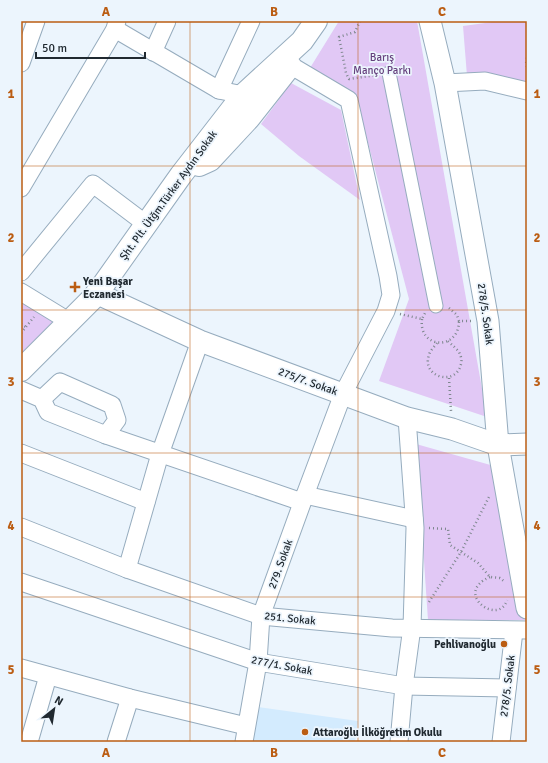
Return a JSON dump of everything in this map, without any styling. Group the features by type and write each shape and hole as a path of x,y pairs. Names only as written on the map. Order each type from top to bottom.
{"main road":[{"name":"Şht. Plt. Ütğm.Türker Aydın Sokak","path":"21,370 96,294 181,175 243,95 302,42 316,21"},
{"path":"181,175 210,160 249,118 290,66 302,42"}],"street":[{"path":"21,62 25,39 36,21"},
{"path":"154,52 167,21"},
{"path":"219,90 251,21"},
{"name":"278/5. Sokak","path":"430,21 445,83 488,321 498,445 527,608"},
{"path":"21,188 116,25 154,52 219,90 243,95"},
{"name":"279. Sokak","path":"245,734 258,662 261,616 344,394 386,312 391,295 349,100 290,66"},
{"path":"389,73 436,306"},
{"path":"445,83 485,81 527,91"},
{"path":"21,272 93,184 146,224"},
{"path":"21,292 70,322"},
{"name":"275/7. Sokak","path":"96,294 200,341 408,418 452,429 498,445 527,444"},
{"path":"128,569 160,454 200,341"},
{"path":"42,399 60,382 112,405 117,420 106,435"},
{"path":"21,390 42,399 48,412 160,454 304,498 414,523"},
{"path":"399,742 404,686 412,627 414,523 408,418"},
{"path":"21,453 146,502"},
{"name":"251. Sokak","path":"21,527 128,569 261,616 392,628 412,627 521,630"},
{"name":"277/1. Sokak","path":"21,582 258,662 404,686 507,688"},
{"name":"278/5. Sokak","path":"501,742 507,688 521,630"},
{"path":"21,668 130,698 245,734"},
{"path":"29,742 48,676"},
{"path":"116,742 130,698"}],"path":[{"path":"360,21 355,32 339,36 349,79 389,73"},
{"path":"527,58 527,67"},
{"path":"21,333 43,306"},
{"path":"436,306 448,307 456,315 459,321 458,330 453,338 448,341 438,343 431,341 426,337 421,325 425,313 430,308 436,306"},
{"path":"386,312 422,319"},
{"path":"459,321 488,321"},
{"path":"21,324 26,327"},
{"path":"438,343 429,354 428,364 433,374 443,378 449,378 458,372 462,361 458,350 448,341"},
{"path":"449,378 452,429"},
{"path":"412,627 461,552 503,470"},
{"path":"414,523 448,529 450,545 478,563 490,577"},
{"path":"507,584 500,578 490,577 482,580 476,588 476,598 481,606 490,610 499,609 506,603 508,598"}],"shaded area":[{"name":"Attaroğlu İlköğretim Okulu","path":"258,707 358,721 355,742 253,742"}],"green space":[{"name":"Barış Manço Parkı","path":"339,21 417,21 487,417 379,381 409,299 356,97 310,68"},
{"path":"500,21 527,21 527,87 467,76 463,26"},
{"path":"291,83 341,110 360,200 299,156 261,124"},
{"path":"21,298 56,318 21,357"},
{"path":"416,444 494,466 526,620 428,620"}],"place":[{"name":"Yeni Başar Eczanesi","path":"75,287"},
{"name":"Pehlivanoğlu","path":"504,644"},
{"name":"Attaroğlu İlköğretim Okulu","path":"305,732"}]}
